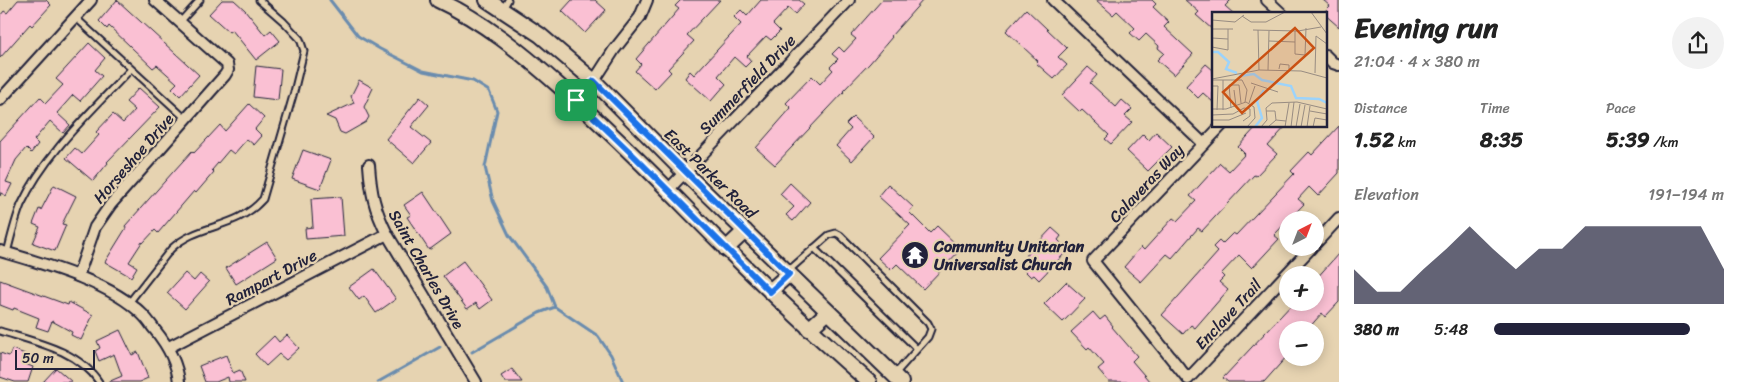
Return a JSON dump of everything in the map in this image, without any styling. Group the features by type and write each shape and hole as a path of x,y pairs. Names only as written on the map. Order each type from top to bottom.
{"main road":[{"path":"438,0 457,4 511,45 576,100 770,292 869,382"},
{"name":"East Parker Road","path":"487,0 506,5 594,81 684,172 897,379"},
{"path":"726,248 745,231"},
{"path":"770,292 788,273"},
{"path":"809,329 828,312"}],"street":[{"path":"0,100 90,0"},
{"path":"155,0 179,22"},
{"path":"576,100 594,81 614,50 640,17 647,0"},
{"name":"Summerfield Drive","path":"668,190 848,0"},
{"path":"1052,0 1204,144"},
{"path":"1267,0 1280,12"},
{"name":"Horseshoe Drive","path":"78,276 95,227 110,204 186,120 228,70 227,64 179,22"},
{"path":"1326,56 1339,65"},
{"name":"Calaveras Way","path":"1188,379 1093,261 1218,128"},
{"name":"Saint Charles Drive","path":"369,165 371,192 377,214 387,234 476,382"},
{"path":"1324,234 1339,218"},
{"name":"Rampart Drive","path":"169,347 387,234"},
{"path":"3,252 78,276 103,288 142,314 169,347 179,382"},
{"name":"Enclave Trail","path":"1188,379 1304,256"}],"lane":[{"path":"179,22 200,0"},
{"path":"128,304 179,241 242,217 255,208 263,199 299,75 304,51 300,39 260,0"},
{"path":"75,17 186,120"},
{"path":"3,252 21,206 40,172 61,144 131,69"},
{"path":"788,273 829,235 836,233 840,235 928,323 930,329 928,337 917,349 897,379"},
{"path":"814,248 917,349"},
{"path":"0,331 69,354 83,364 99,382"}],"building":[{"path":"18,0 46,0 51,5 32,26 30,24 0,58 0,16 4,11 7,13"},
{"path":"117,0 199,75 180,96 172,88 177,83 157,65 153,68 109,26 107,29 99,21"},
{"path":"222,0 234,0 245,10 265,35 271,30 280,41 256,60 232,30 229,32 209,14"},
{"path":"572,0 595,0 606,10 585,33 562,11"},
{"path":"681,0 720,0 687,35 694,41 668,69 671,72 655,89 635,71 641,64 636,59 679,9 675,6"},
{"path":"761,0 799,0 804,4 795,14 788,8 773,24 780,31 771,40 766,36 747,56 751,61 745,67 734,57 718,76 726,84 711,101 685,78 690,71 694,75 741,24 734,17 741,10 747,16"},
{"path":"882,0 923,0 844,92 775,165 756,148 791,108 786,103 812,76 820,84 833,70 830,67 838,59 832,54 839,47 844,52 856,39 851,35"},
{"path":"1096,0 1152,0 1156,4 1153,7 1169,22 1164,27 1193,54 1174,75 1157,60 1164,53 1158,48 1159,46 1146,34 1139,41 1130,33 1135,28 1117,11 1113,15"},
{"path":"1185,0 1231,0 1225,6 1232,12 1212,12 1212,29 1196,15 1199,12"},
{"path":"1323,0 1339,0 1339,27 1324,12 1330,6"},
{"path":"1026,9 1067,48 1058,57 1067,65 1054,79 1006,31"},
{"path":"89,43 105,58 95,70 102,76 80,101 73,95 57,113 70,125 63,133 50,121 34,140 38,144 31,153 26,148 16,160 6,182 12,184 6,196 1,193 0,196 0,141 40,97 46,103 63,85 56,79"},
{"path":"1206,64 1212,69 1212,101 1203,93 1198,98 1186,86"},
{"path":"256,66 281,69 278,100 253,97"},
{"path":"1088,67 1097,75 1090,83 1116,107 1122,100 1132,109 1125,116 1132,122 1111,144 1105,139 1109,135 1082,110 1080,112 1062,95"},
{"path":"359,80 373,88 364,107 369,117 366,122 345,134 340,132 335,120 326,116 354,103 351,96"},
{"path":"139,88 160,107 107,162 93,181 66,158 75,148 82,154 99,135 96,132 113,114 123,123 135,110 126,102"},
{"path":"420,97 429,105 411,127 431,143 414,163 386,139"},
{"path":"249,104 264,118 255,129 262,136 254,145 247,139 234,154 229,150 196,193 194,191 158,233 155,230 142,242 129,262 137,267 131,277 105,262 126,228 125,226 192,151 194,153 220,125 225,131"},
{"path":"853,117 874,137 852,161 836,146 851,129 846,124"},
{"path":"1339,126 1339,173 1318,196 1309,187 1298,199 1304,204 1297,211 1279,211 1279,230 1274,235 1279,239 1252,268 1239,255 1221,274 1224,277 1219,282 1228,290 1195,328 1191,325 1183,334 1162,315 1218,252 1213,247 1219,241 1222,244 1233,233 1236,235 1294,174 1291,171 1309,152 1312,155"},
{"path":"1255,128 1284,128 1268,146 1277,154 1256,176 1254,175 1202,231 1198,228 1172,258 1167,254 1141,282 1124,267 1141,247 1144,250 1173,218 1177,221 1196,201 1190,196 1220,163 1229,171 1245,154 1238,147"},
{"path":"1156,132 1172,147 1148,171 1127,151 1143,134 1149,140"},
{"path":"303,150 331,160 320,189 292,179"},
{"path":"790,183 810,202 793,221 786,215 794,207 780,194"},
{"path":"888,184 913,207 909,212 930,233 937,226 961,249 923,289 897,264 891,270 878,258 910,225 878,196"},
{"path":"54,185 76,196 62,224 66,225 55,251 33,243 40,227 33,224 39,209 41,210"},
{"path":"423,192 451,234 429,250 407,217 411,215 404,205"},
{"path":"341,197 344,236 306,239 305,228 313,227 311,199"},
{"path":"1052,228 1061,236 1058,240 1068,250 1039,280 1034,275 1031,277 1018,264"},
{"path":"267,242 277,258 236,284 226,268"},
{"path":"1339,253 1339,302 1325,317 1322,313 1315,321 1279,321 1279,365 1264,382 1228,382 1223,378 1286,311 1324,311 1324,270"},
{"path":"463,261 492,300 480,309 476,303 467,309 443,276"},
{"path":"374,269 396,299 376,313 364,296 359,300 349,287"},
{"path":"185,273 194,281 200,274 209,282 185,309 167,293"},
{"path":"0,280 68,305 69,302 93,315 81,340 71,335 72,332 52,321 48,331 36,327 39,318 14,308 13,310 0,305"},
{"path":"1066,282 1085,299 1063,322 1044,304"},
{"path":"1093,312 1100,320 1105,316 1137,356 1132,361 1150,382 1109,382 1098,369 1104,364 1089,347 1087,349 1071,332"},
{"path":"120,330 132,355 138,352 148,378 139,382 108,382 122,376 114,354 99,361 95,351 100,348 97,341"},
{"path":"287,335 299,348 286,360 279,354 266,366 255,354 274,336 279,342"},
{"path":"12,349 25,354 22,363 33,367 28,382 15,382 0,377 0,353 9,356"},
{"path":"226,355 233,373 240,370 245,382 229,382 228,377 216,382 205,382 199,366"},
{"path":"56,368 72,382 43,382"},
{"path":"512,369 522,382 505,382 501,376"}],"waterway":[{"path":"330,0 358,36 380,49 423,71 473,81 489,91 497,111 485,167 493,201 509,235 547,287 555,307 598,336 611,355 623,382"},
{"path":"472,352 539,313 555,307"},
{"path":"378,382 440,347"}],"place":[{"name":"Community Unitarian Universalist Church","path":"915,255"}],"route":[{"path":"594,81 635,124 789,274 770,292 576,100 594,81"}]}
